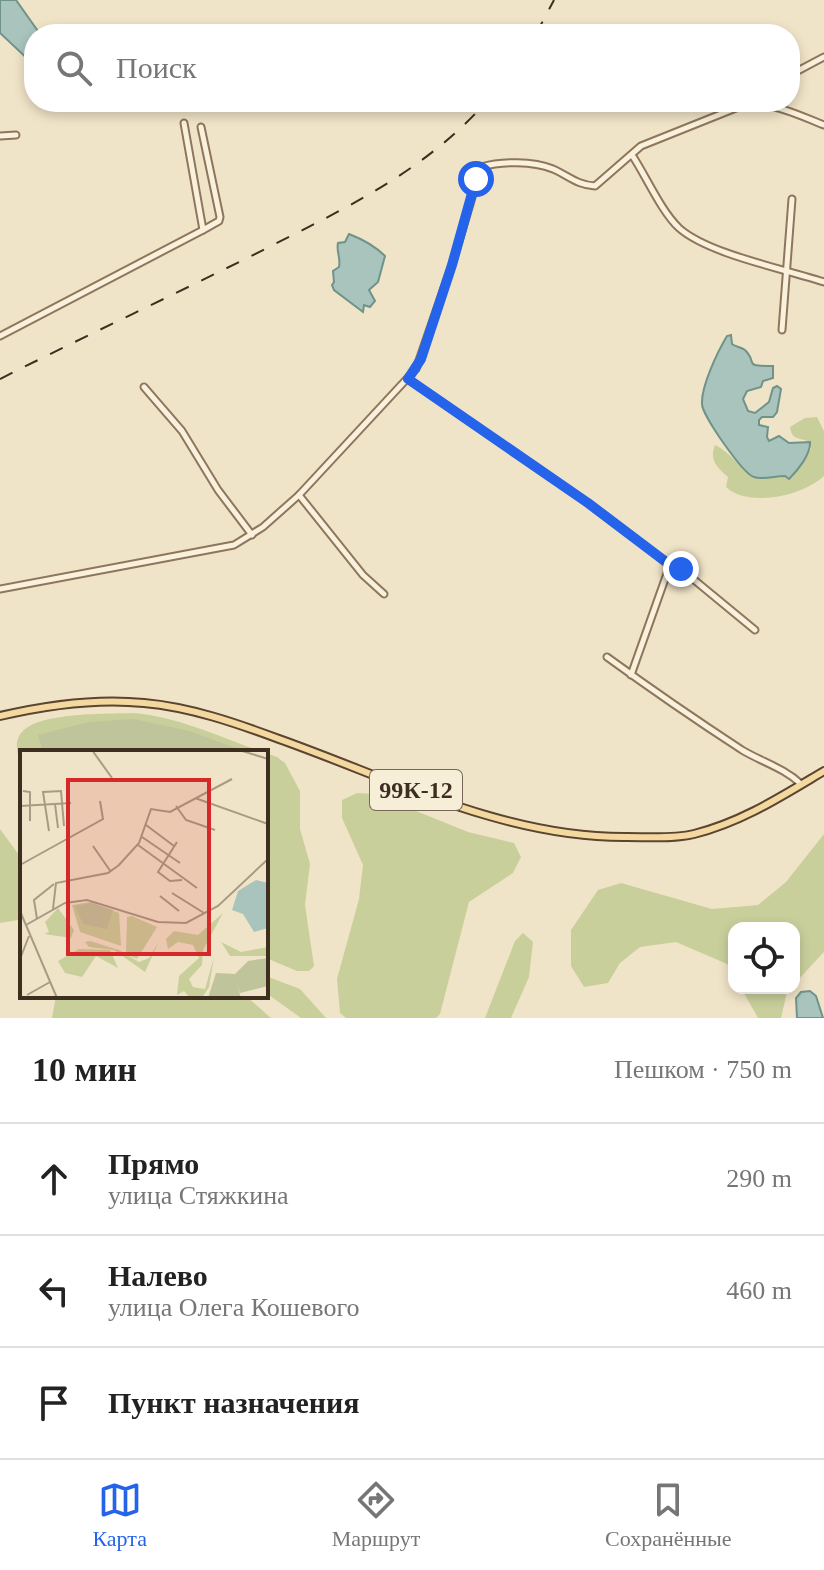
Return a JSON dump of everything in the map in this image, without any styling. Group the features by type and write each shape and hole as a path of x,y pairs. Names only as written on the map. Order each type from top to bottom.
{"main road":[{"name":"99К-12","path":"0,716 70,703 146,703 184,710 252,729 479,813 559,834 611,837 691,835 733,822 824,771"}],"street":[{"path":"800,70 824,57"},
{"path":"0,589 234,545 252,535 299,495 408,379 421,359 481,167 504,164 546,167 574,183 595,186 641,146 724,112"},
{"path":"787,112 824,125"},
{"path":"184,123 203,230"},
{"path":"0,336 219,221 201,127"},
{"path":"0,136 16,135"},
{"path":"632,155 668,215 690,236 714,247 824,282"},
{"path":"782,330 792,199"},
{"path":"408,379 588,503 670,565 681,569 755,630"},
{"path":"144,387 182,431 218,490 252,535"},
{"path":"299,495 363,575 384,594"},
{"path":"631,675 670,565"},
{"path":"607,657 690,716 758,759 789,773 801,784"}],"green space":[{"path":"817,417 824,431 824,476 815,483 790,494 761,498 748,497 726,487 728,477 717,467 714,459 715,445 755,478 792,477 811,449 810,442 794,437 790,427 805,418"},
{"path":"75,715 150,715 183,723 257,750 20,750 20,760 17,743 23,731 44,720"},
{"path":"134,719 189,731 241,750 42,750 38,735 89,722"},
{"path":"268,754 285,763 300,791 300,829 310,864 305,905 314,966 309,971 297,971 268,959"},
{"path":"357,793 374,794 468,832 514,843 521,857 513,873 469,902 440,1014 436,1018 346,1018 340,1013 337,979 359,899 363,865 342,818 342,800"},
{"path":"0,829 20,856 20,918 0,923"},
{"path":"824,834 824,952 800,978 800,922 728,922 728,966 676,942 640,947 620,963 608,983 584,987 571,966 571,930 598,890 621,883 712,909 758,905 786,882"},
{"path":"523,933 533,942 529,977 511,1018 485,1018 515,941"},
{"path":"268,977 300,989 326,1018 301,1018 268,994"},
{"path":"744,994 787,994 781,1018 758,1018"},
{"path":"56,998 248,998 271,1018 52,1018"}],"water":[{"path":"0,0 16,0 33,24 24,24 24,56 0,33"},
{"path":"349,234 385,256 378,282 369,290 375,301 370,307 364,305 363,312 334,290 332,285 333,271 339,267 338,243 345,242"},
{"path":"731,335 732,344 745,350 754,365 773,366 773,378 763,381 761,387 747,391 743,399 748,411 755,413 769,402 773,388 777,386 781,389 777,412 773,417 759,420 759,425 768,427 769,441 779,436 789,443 810,442 806,457 789,479 785,476 757,478 749,473 724,444 704,410 702,397 707,379 723,342"},
{"path":"810,991 816,996 823,1018 797,1018 796,998 801,992"}],"railway":[{"path":"541,24 554,0"},
{"path":"0,379 357,201 438,148 476,112"}],"route":[{"path":"476,179 421,359 408,379 614,521 670,565 681,569"}]}
